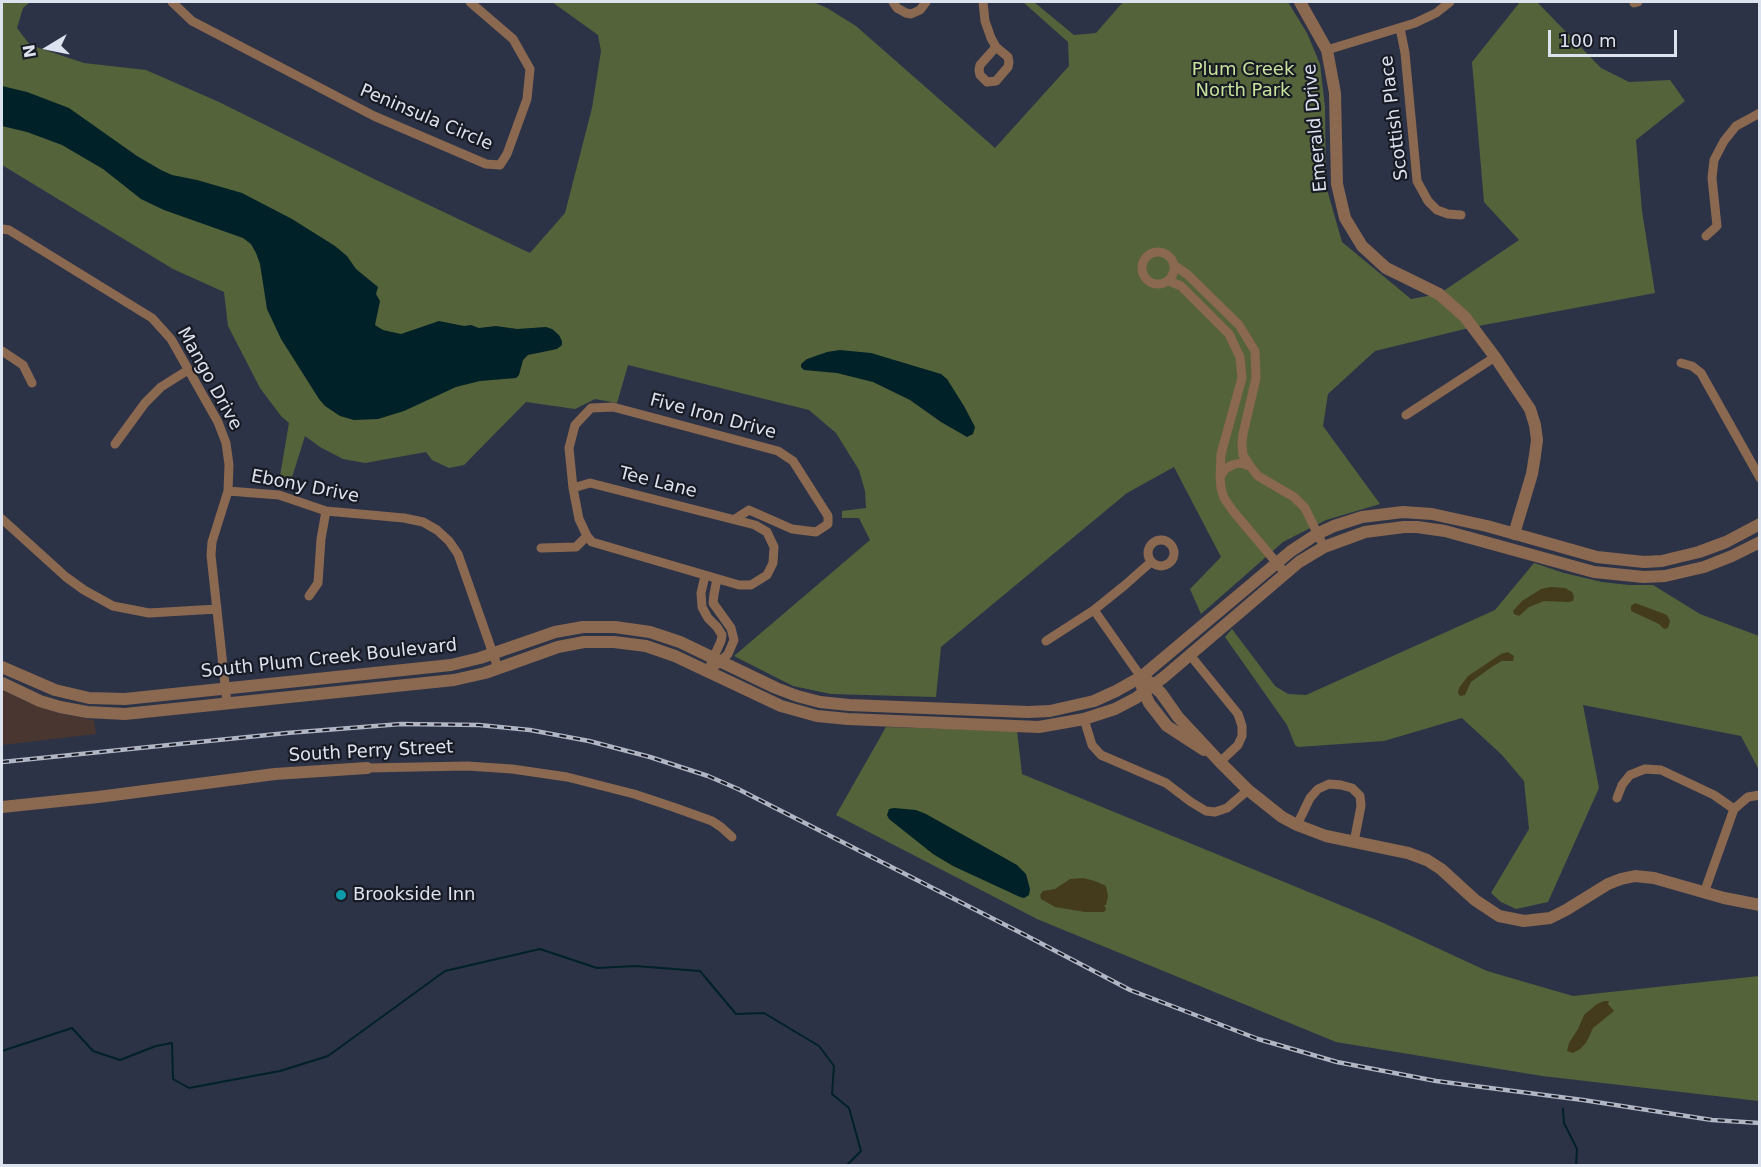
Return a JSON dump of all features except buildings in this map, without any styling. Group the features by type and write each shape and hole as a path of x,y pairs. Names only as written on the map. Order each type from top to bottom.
{"street":[{"name":"Peninsula Circle","path":"171,2 192,21 374,116 486,164 500,165 507,154 527,99 530,69 513,39 470,2"},
{"path":"892,2 897,8 911,14 920,10 926,2"},
{"path":"983,2 987,29 996,47"},
{"name":"Emerald Drive","path":"1300,2 1327,50 1335,93 1337,184 1345,218 1362,246 1386,268 1439,294 1465,317 1530,410 1537,440 1532,474 1514,534"},
{"path":"1327,50 1400,28 1436,13 1450,2"},
{"name":"Scottish Place","path":"1400,28 1405,53 1417,181 1428,201 1437,210 1461,215"},
{"path":"1706,236 1717,226 1712,178 1714,160 1724,141 1736,126 1760,113"},
{"name":"Mango Drive","path":"2,229 9,230 152,318 171,339 218,422 226,443 229,465 228,490 212,542 211,555 227,703"},
{"path":"1157,251 1168,254 1172,258 1174,271 1169,280 1160,284 1148,281 1142,272 1142,263 1149,254 1157,251"},
{"path":"1174,265 1188,275 1239,325 1254,351 1256,378 1243,434 1243,455 1258,476 1294,497 1305,508 1324,547"},
{"path":"1169,280 1181,286 1229,334 1240,357 1242,378 1221,453 1220,477 1224,498 1233,512 1286,574"},
{"path":"2,351 23,365 32,383"},
{"path":"1406,415 1495,357"},
{"path":"1681,363 1692,366 1701,374 1760,478"},
{"path":"115,444 145,403 161,387 188,370"},
{"name":"Five Iron Drive","path":"573,488 569,448 575,425 591,408 613,407 778,451 793,461 828,516 828,524 816,532 792,529 749,510 735,519"},
{"path":"1220,477 1225,469 1232,465 1240,463 1250,466"},
{"name":"Tee Lane","path":"573,488 590,483 735,519"},
{"path":"573,488 579,519 592,542 705,576 739,585 751,585 767,575 773,563 774,547 767,532 755,525 735,519"},
{"name":"Ebony Drive","path":"228,490 279,495 326,511 404,518 423,522 437,530 458,554 498,668"},
{"path":"309,596 318,583 321,539 326,511"},
{"name":"South Plum Creek Boulevard","path":"2,667 55,690 89,698 125,699 420,669 467,662 555,632 583,627 632,628 680,642 786,692 820,702 849,705 1050,711 1095,701 1141,677 1290,551 1317,534 1348,521 1374,515 1418,512 1448,516 1597,557 1634,562 1673,559 1706,550 1760,524"},
{"path":"2,519 66,577 113,606 149,613 217,609"},
{"name":"South Plum Creek Boulevard","path":"2,683 51,704 87,712 125,714 432,682 471,676 558,647 584,642 630,643 675,656 781,706 803,713 832,718 1040,727 1084,719 1115,709 1149,689 1299,562 1339,540 1365,532 1417,527 1454,533 1594,572 1644,577 1665,576 1704,567 1760,542"},
{"path":"541,548 576,547 588,536"},
{"path":"1046,641 1094,610 1151,562"},
{"path":"705,576 701,593 702,607 722,635 718,659"},
{"path":"710,672 718,659 732,646 733,634 714,603 717,579"},
{"path":"1094,610 1149,689 1149,703 1167,726 1220,762 1269,808 1297,825 1326,836 1408,853 1435,864 1491,912 1515,920 1533,921 1550,918 1608,884 1628,877 1654,878 1704,893 1760,905"},
{"path":"1190,655 1238,714 1242,726 1242,736 1238,745 1220,762"},
{"path":"1084,719 1092,745 1101,755 1166,783 1206,811 1215,812 1227,808 1248,790"},
{"name":"South Perry Street","path":"2,807 242,778 367,768 441,765 490,767 567,777 616,789 712,821 732,837"},
{"path":"1617,798 1622,785 1630,775 1645,769 1661,770 1714,795 1734,809"},
{"path":"1297,825 1310,798 1318,789 1329,784 1352,788 1360,796 1361,806 1354,842"},
{"path":"1704,893 1734,809 1748,797 1760,795"}],"shaded area":[{"path":"2,86 27,92 69,108 137,156 161,170 172,175 242,193 292,219 335,246 347,256 356,269 378,287 376,294 380,301 375,325 383,330 401,334 439,321 479,328 546,327 559,335 562,345 557,349 528,355 523,360 516,378 480,381 456,387 404,411 378,419 354,420 340,416 319,399 281,339 267,309 260,264 251,244 243,238 164,210 141,199 103,169 62,145 27,132 2,126"},
{"path":"840,350 871,353 941,374 947,379 964,406 975,427 973,434 967,437 910,400 873,382 837,373 804,370 801,367 807,359"},
{"path":"2,690 58,713 94,720 96,734 2,745"},
{"path":"889,809 916,810 926,814 1017,865 1026,874 1030,889 1029,895 1024,898 1020,897 953,866 933,854 889,819 887,815"}],"green space":[{"name":"Plum Creek North Park","path":"2,2 30,2 23,8 17,28 30,45 84,63 146,70 219,102 530,253 565,213 592,108 601,51 598,35 552,2 813,2 856,26 995,148 1069,66 1068,42 1023,2 1034,2 1074,35 1096,33 1123,2 1288,2 1307,33 1320,64 1325,107 1326,186 1342,242 1411,299 1439,294 1519,240 1484,202 1472,62 1520,2 1537,2 1601,68 1629,82 1670,80 1685,101 1636,140 1642,211 1655,293 1473,327 1375,351 1328,394 1323,426 1380,504 1326,520 1283,542 1201,614 1190,589 1221,557 1174,467 1127,493 941,647 936,697 831,694 793,686 734,656 870,540 859,518 842,518 842,511 866,508 865,491 859,470 836,433 809,410 628,365 617,403 595,399 575,409 526,402 464,465 449,468 432,460 426,452 365,463 343,459 305,436 289,487 279,482 289,423 260,388 228,326 224,292 173,269 2,165"},
{"path":"1534,563 1602,582 1653,585 1700,614 1759,636 1759,770 1741,736 1583,705 1599,788 1548,902 1516,909 1501,902 1491,893 1529,829 1524,781 1502,755 1462,718 1384,741 1298,747 1287,725 1225,637 1232,629 1275,686 1288,694 1306,695 1495,610"},
{"path":"886,727 1017,731 1022,774 1379,921 1487,971 1573,996 1759,976 1759,1101 1542,1076 1336,1042 1037,919 836,815"}],"sand":[{"path":"1565,588 1572,592 1573,601 1544,601 1529,607 1519,616 1514,614 1513,611 1522,601 1541,589"},
{"path":"1635,603 1667,615 1670,621 1668,628 1664,629 1659,624 1631,611 1631,606"},
{"path":"1508,652 1514,656 1513,661 1502,661 1493,666 1471,682 1465,695 1460,696 1459,688 1468,676 1501,654"},
{"path":"1083,878 1106,886 1108,896 1104,912 1085,912 1055,907 1041,899 1040,895 1043,891 1055,889 1070,879"},
{"path":"1604,1001 1609,1001 1608,1004 1614,1011 1593,1028 1586,1043 1580,1049 1573,1053 1567,1051 1584,1015"}],"waterway":[{"path":"2,1051 72,1028 93,1051 120,1060 156,1046 172,1043 173,1079 189,1088 280,1071 328,1056 445,971 540,949 597,968 635,966 700,971 736,1014 764,1013 819,1046 834,1066 832,1094 849,1108 861,1151 846,1166"},
{"path":"1563,1109 1564,1123 1577,1149 1576,1166"}],"railway":[{"path":"2,762 287,733 401,724 479,725 530,730 589,741 650,757 708,776 738,789 1130,990 1258,1039 1337,1062 1436,1081 1712,1120 1760,1123"}],"place":[{"name":"Brookside Inn","path":"341,895"}]}
